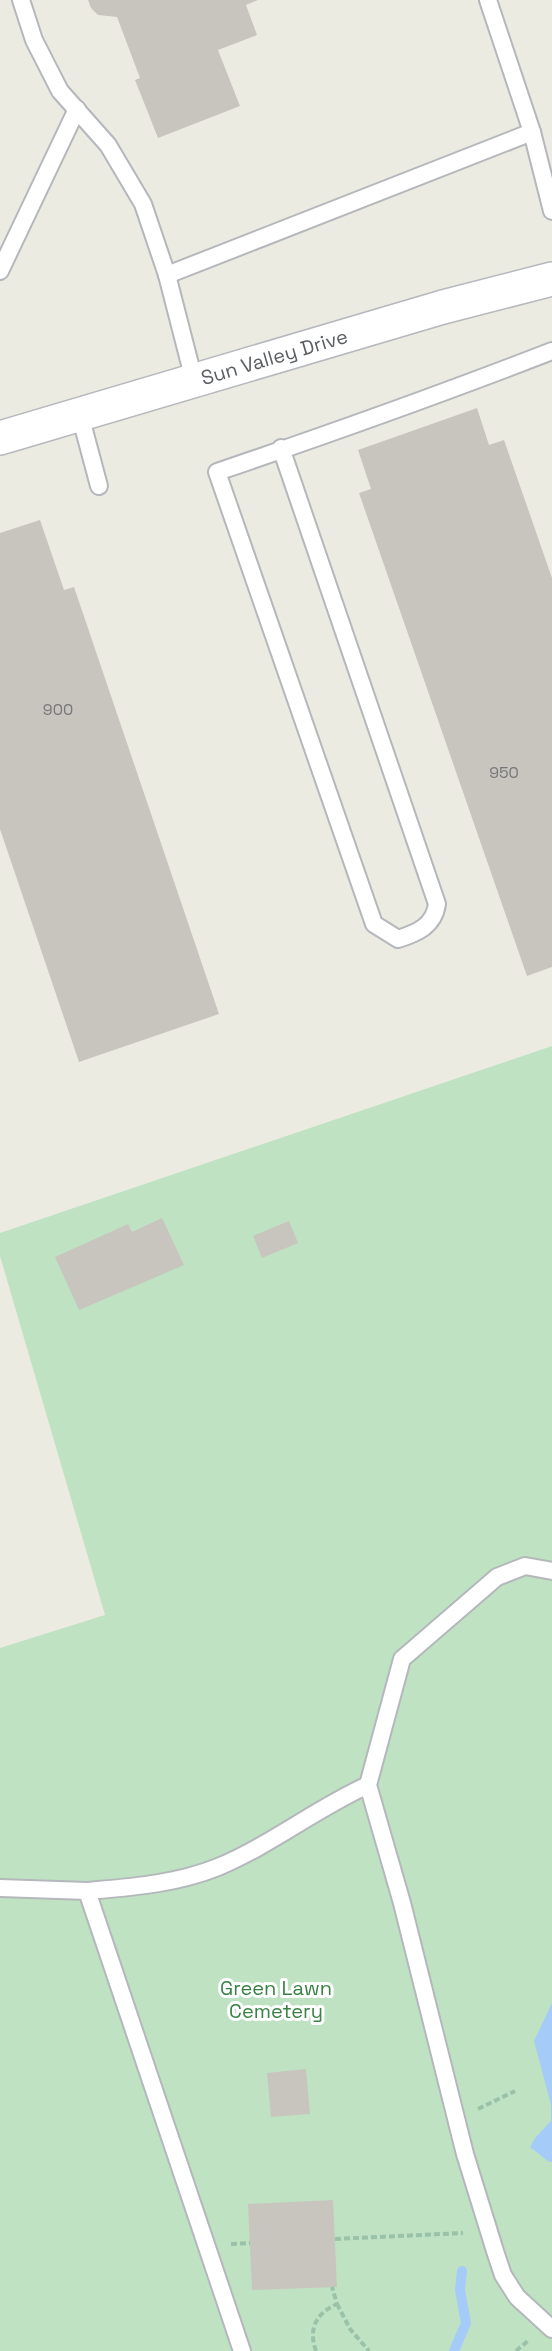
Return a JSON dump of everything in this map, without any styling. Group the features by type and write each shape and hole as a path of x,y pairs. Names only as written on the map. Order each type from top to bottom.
{"street":[{"name":"Sun Valley Drive","path":"0,438 443,307 552,279"}],"lane":[{"path":"21,0 34,40 60,91 108,145 143,204 167,275 194,380"},
{"path":"488,0 532,132 551,202"},
{"path":"0,271 77,109"},
{"path":"167,275 532,132"},
{"path":"281,448 437,904 435,913 428,924 415,934 398,939 374,924 217,472 281,448 552,351"},
{"path":"80,415 99,486"},
{"path":"552,1571 525,1566 497,1577 402,1659 368,1785 402,1903 457,2122 489,2232 509,2286 528,2310 552,2329"},
{"path":"0,1888 87,1891 164,1884 219,1867 335,1800 368,1785"},
{"path":"87,1891 242,2351"}],"path":[{"path":"457,2122 493,2100 515,2091"},
{"path":"335,2239 489,2232"},
{"path":"332,2287 337,2304 350,2329 369,2351"},
{"path":"316,2351 313,2334 315,2322 319,2315 337,2304"}],"green space":[{"name":"Green Lawn Cemetery","path":"552,1046 552,2351 0,2351 0,1648 105,1615 0,1256 0,1233"}],"water":[{"path":"552,2003 552,2162 549,2162 530,2147 551,2121 551,2105 534,2041"}],"building":[{"path":"88,0 258,0 246,5 257,35 218,50 240,106 158,138 135,80 140,78 117,17 98,15 91,8"},
{"path":"477,408 489,445 504,440 552,578 552,967 527,976 359,493 371,489 358,450"},
{"path":"40,520 64,590 74,587 219,1014 79,1062 0,829 0,533"},
{"path":"162,1218 184,1265 79,1310 55,1257 128,1224 132,1232"},
{"path":"289,1221 298,1243 262,1258 253,1236"},
{"path":"306,2069 310,2114 271,2117 267,2073"},
{"path":"333,2200 337,2287 252,2290 248,2204"}],"waterway":[{"path":"454,2351 466,2323 460,2290 462,2271"}]}
